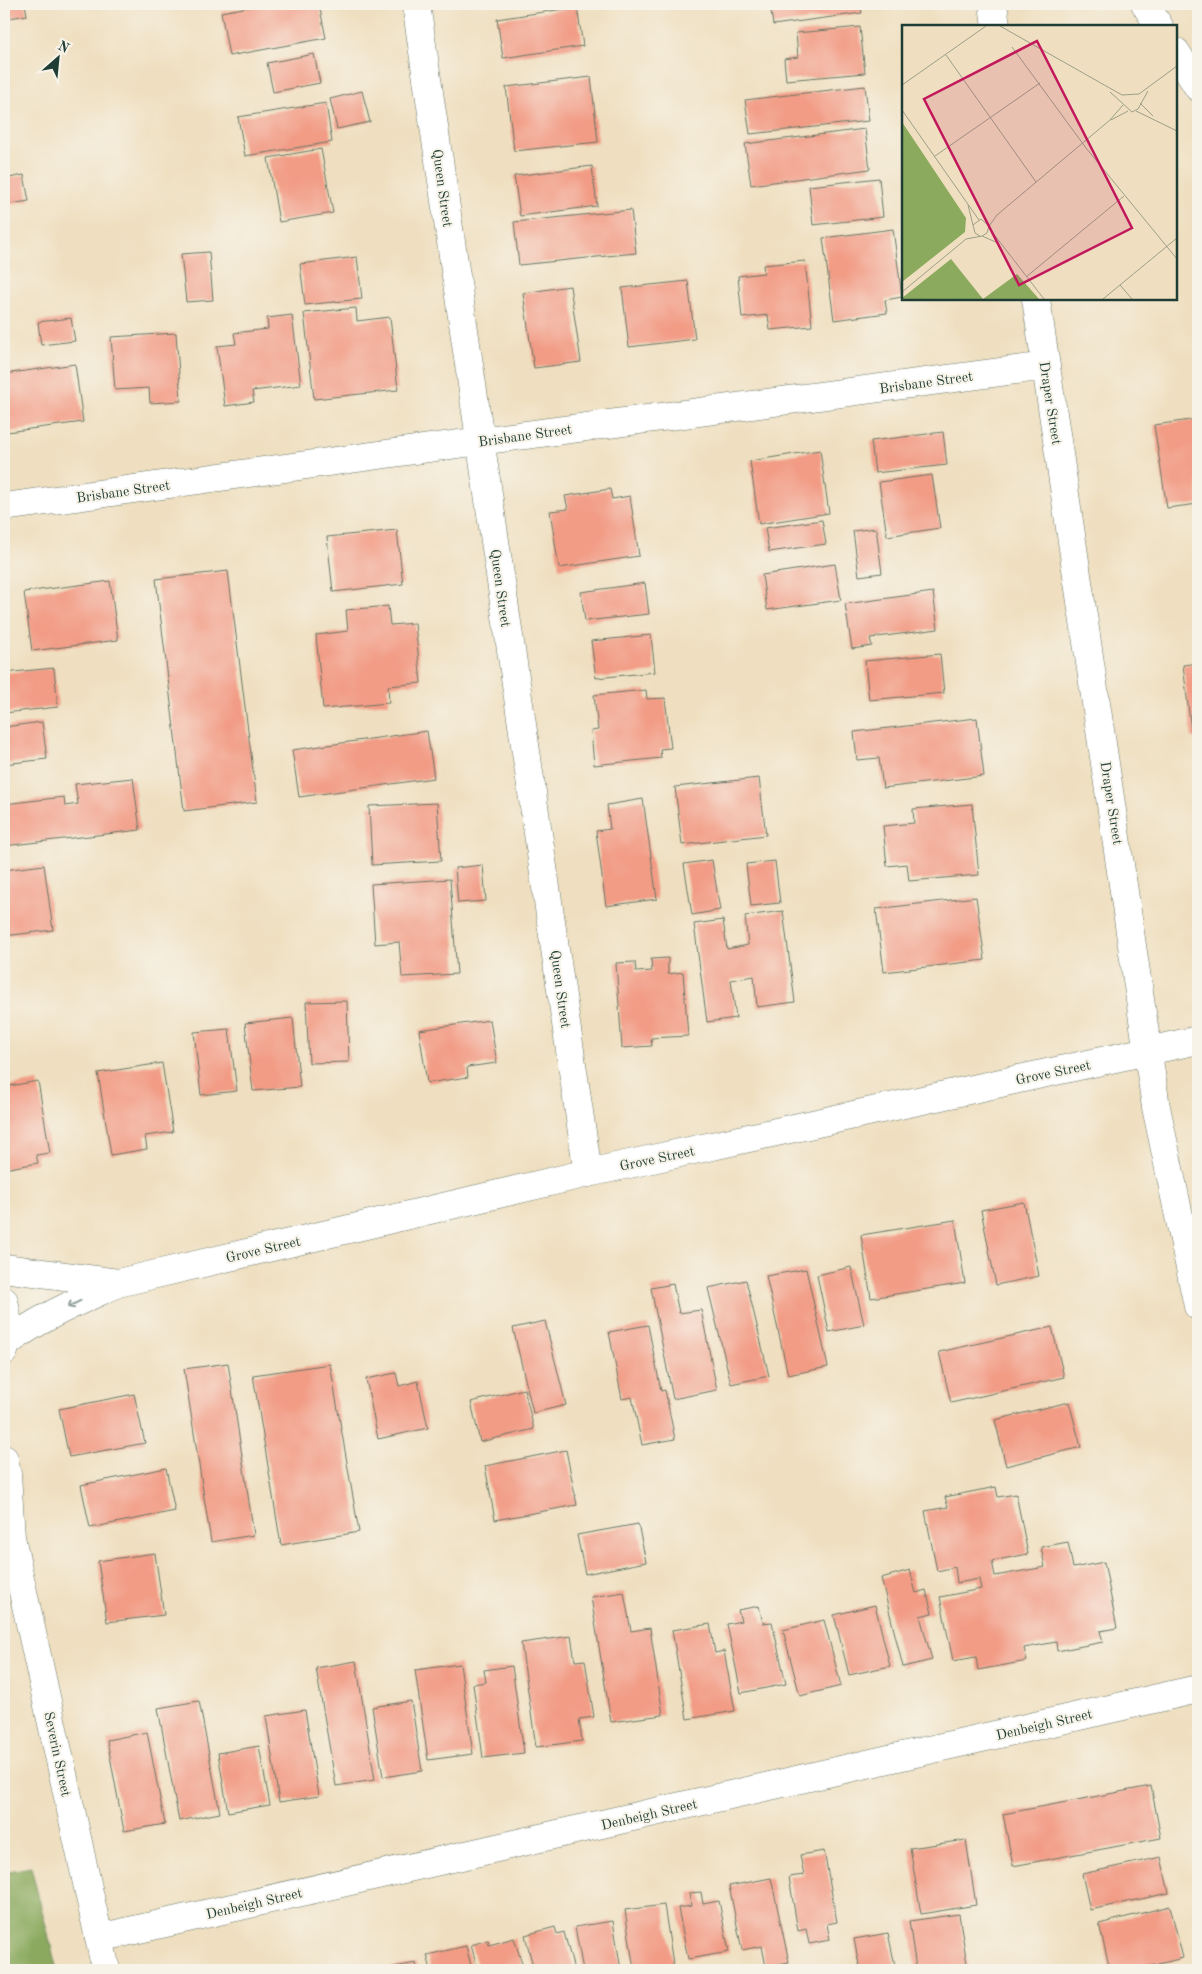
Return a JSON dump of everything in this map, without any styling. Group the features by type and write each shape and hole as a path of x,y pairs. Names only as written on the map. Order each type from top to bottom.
{"street":[{"name":"Queen Street","path":"416,4 588,1173"},
{"path":"992,4 996,25"},
{"path":"1145,4 1158,25"},
{"path":"1177,54 1198,87"},
{"name":"Draper Street","path":"1036,300 1156,1107 1198,1306"},
{"name":"Brisbane Street","path":"4,507 480,441 1046,366"},
{"name":"Grove Street","path":"5,1347 22,1331 118,1283 588,1173 1198,1040"},
{"name":"Grove Street","path":"4,1268 118,1283"},
{"path":"4,1301 8,1318 5,1347"},
{"name":"Severin Street","path":"4,1459 7,1474 7,1531 106,1970"},
{"name":"Denbeigh Street","path":"99,1938 1198,1689"}],"green space":[{"path":"31,1867 57,1970 4,1970 4,1872"}],"building":[{"path":"4,4 25,4 27,15 4,19"},
{"path":"266,4 319,4 326,38 229,56 221,12"},
{"path":"770,4 860,4 862,13 773,25"},
{"path":"577,7 583,46 503,58 497,19"},
{"path":"860,27 865,73 786,80 784,59 798,57 796,33"},
{"path":"314,54 320,83 273,92 267,63"},
{"path":"591,77 598,142 514,151 506,87"},
{"path":"865,86 869,121 750,134 745,100"},
{"path":"362,91 370,122 337,129 330,99"},
{"path":"326,103 332,142 245,156 238,117"},
{"path":"865,129 870,169 751,185 745,144"},
{"path":"321,149 333,213 279,222 268,158"},
{"path":"592,166 597,206 520,216 514,176"},
{"path":"24,175 29,201 4,205 4,179"},
{"path":"879,178 883,217 813,225 809,186"},
{"path":"631,210 636,253 519,265 514,222"},
{"path":"893,229 902,297 885,300 887,313 834,320 823,238"},
{"path":"209,252 213,300 186,302 181,254"},
{"path":"357,257 362,299 305,305 300,264"},
{"path":"805,261 812,326 770,330 768,315 742,318 738,276 764,273 763,265"},
{"path":"688,281 695,339 629,347 622,288"},
{"path":"570,286 581,362 534,368 523,293"},
{"path":"356,308 357,321 390,317 398,390 314,399 304,313"},
{"path":"292,315 301,385 252,391 254,402 225,406 217,346 236,344 234,333 268,329 267,318"},
{"path":"71,318 75,341 41,345 38,322"},
{"path":"176,333 181,401 150,403 149,388 115,390 111,337"},
{"path":"75,364 83,422 7,432 4,407 4,374"},
{"path":"1198,419 1198,504 1167,508 1154,425"},
{"path":"943,432 947,465 875,473 871,441"},
{"path":"820,450 829,513 759,524 750,461"},
{"path":"932,475 940,528 887,536 879,482"},
{"path":"610,489 612,499 630,496 639,556 559,568 550,511 568,509 565,496"},
{"path":"822,520 826,544 769,552 765,528"},
{"path":"876,528 882,573 859,576 853,531"},
{"path":"397,530 403,584 333,592 327,537"},
{"path":"835,564 841,600 767,610 762,575"},
{"path":"228,571 257,802 184,811 156,579"},
{"path":"110,581 118,640 32,651 24,592"},
{"path":"645,583 649,614 585,621 581,592"},
{"path":"933,592 938,629 870,638 872,646 852,649 845,604"},
{"path":"388,606 390,625 415,623 421,683 388,686 389,703 323,709 316,635 348,631 346,610"},
{"path":"651,635 655,672 596,678 591,641"},
{"path":"940,654 944,693 869,700 865,661"},
{"path":"1198,663 1198,737 1192,738 1183,665"},
{"path":"54,668 58,707 4,713 4,673"},
{"path":"646,690 647,699 665,698 671,748 660,749 661,758 594,765 591,731 598,730 594,695"},
{"path":"977,718 984,776 883,788 879,758 857,760 854,732"},
{"path":"42,722 47,759 4,764 4,727"},
{"path":"427,731 434,778 299,797 292,750"},
{"path":"133,778 140,830 4,846 4,804 64,797 65,806 78,804 75,784"},
{"path":"759,778 766,835 682,845 675,787"},
{"path":"643,799 657,899 606,906 596,831 610,829 607,805"},
{"path":"437,803 441,861 372,865 369,806"},
{"path":"972,804 979,875 909,881 907,864 887,866 883,826 914,823 913,809"},
{"path":"712,860 720,910 692,915 684,864"},
{"path":"775,861 780,903 751,906 746,864"},
{"path":"44,865 53,930 4,936 4,870"},
{"path":"483,865 486,901 458,903 455,868"},
{"path":"450,879 457,974 402,977 399,942 375,944 371,884"},
{"path":"976,897 985,960 884,972 876,909"},
{"path":"783,911 795,1002 757,1007 754,976 731,980 736,1018 707,1022 694,924 723,920 727,949 748,945 745,916"},
{"path":"668,958 668,974 683,972 688,1036 651,1038 652,1046 622,1048 616,963 635,962 636,972 652,971 651,959"},
{"path":"347,1001 349,1062 309,1063 306,1002"},
{"path":"293,1018 300,1087 253,1091 245,1023"},
{"path":"490,1020 497,1063 467,1067 468,1077 427,1083 419,1030"},
{"path":"229,1029 237,1091 201,1095 194,1032"},
{"path":"162,1063 173,1132 145,1136 147,1149 111,1155 98,1073"},
{"path":"38,1081 50,1153 36,1155 38,1163 4,1169 4,1087"},
{"path":"1024,1202 1039,1276 996,1285 981,1210"},
{"path":"955,1220 965,1283 871,1298 861,1235"},
{"path":"851,1267 864,1325 829,1332 817,1275"},
{"path":"806,1269 828,1367 788,1375 766,1276"},
{"path":"746,1280 769,1376 731,1384 708,1288"},
{"path":"673,1284 679,1313 701,1310 717,1390 673,1399 651,1288"},
{"path":"545,1321 566,1405 533,1413 513,1328"},
{"path":"648,1325 661,1391 665,1390 675,1439 642,1445 632,1397 622,1399 609,1332"},
{"path":"1052,1327 1064,1377 951,1403 939,1352"},
{"path":"228,1363 254,1535 211,1542 184,1369"},
{"path":"330,1364 359,1532 281,1545 253,1375"},
{"path":"396,1373 399,1386 418,1381 428,1428 378,1439 366,1379"},
{"path":"524,1389 534,1429 480,1442 471,1402"},
{"path":"134,1394 145,1443 69,1457 59,1409"},
{"path":"1069,1402 1081,1447 1006,1466 995,1420"},
{"path":"566,1450 577,1505 495,1520 485,1466"},
{"path":"166,1468 175,1511 90,1528 81,1485"},
{"path":"996,1487 998,1497 1016,1494 1028,1554 992,1561 995,1576 1045,1567 1041,1547 1068,1542 1073,1568 1104,1562 1117,1628 1100,1631 1103,1642 1057,1651 1056,1642 1024,1648 1027,1661 978,1670 976,1657 953,1661 940,1597 981,1589 979,1579 957,1583 955,1567 937,1571 925,1511 948,1507 945,1497"},
{"path":"638,1524 646,1562 585,1574 577,1535"},
{"path":"155,1553 164,1615 107,1622 98,1561"},
{"path":"910,1570 916,1593 926,1590 932,1613 920,1616 932,1660 903,1667 881,1578"},
{"path":"624,1592 631,1631 650,1628 663,1715 611,1722 591,1597"},
{"path":"875,1605 890,1666 849,1675 834,1615"},
{"path":"759,1606 763,1623 772,1622 786,1684 741,1693 727,1624 741,1621 738,1610"},
{"path":"824,1620 841,1686 800,1696 783,1630"},
{"path":"710,1624 715,1653 724,1651 735,1711 687,1719 672,1630"},
{"path":"571,1636 575,1661 585,1660 594,1717 579,1719 582,1741 536,1747 521,1643"},
{"path":"356,1661 375,1780 336,1786 316,1668"},
{"path":"460,1664 473,1754 428,1760 415,1670"},
{"path":"512,1666 524,1753 483,1758 473,1684 486,1682 484,1670"},
{"path":"199,1701 220,1813 179,1821 158,1708"},
{"path":"411,1701 422,1771 383,1777 372,1707"},
{"path":"305,1710 319,1796 279,1802 266,1716"},
{"path":"147,1732 165,1824 124,1831 107,1740"},
{"path":"259,1746 270,1805 228,1812 218,1753"},
{"path":"1151,1786 1161,1838 1013,1866 1003,1814"},
{"path":"966,1840 976,1905 921,1914 910,1848"},
{"path":"824,1851 837,1922 827,1924 830,1940 809,1944 806,1929 798,1931 789,1877 804,1875 800,1855"},
{"path":"1161,1857 1169,1893 1090,1910 1082,1874"},
{"path":"771,1878 789,1962 766,1967 762,1946 742,1950 729,1886"},
{"path":"701,1892 703,1904 719,1901 729,1952 688,1959 678,1908 691,1906 689,1893"},
{"path":"664,1905 674,1970 634,1970 625,1910"},
{"path":"1170,1906 1183,1958 1134,1970 1110,1970 1099,1924"},
{"path":"959,1914 968,1970 930,1970 929,1966 916,1968 909,1921"},
{"path":"613,1921 621,1970 583,1970 575,1927"},
{"path":"555,1927 557,1934 564,1932 574,1970 534,1970 525,1935"},
{"path":"888,1933 896,1970 860,1970 854,1939"},
{"path":"514,1938 524,1970 478,1970 471,1945 488,1940 489,1945"},
{"path":"466,1946 472,1970 431,1970 427,1955"},
{"path":"416,1963 417,1970 383,1970 383,1969"}]}
